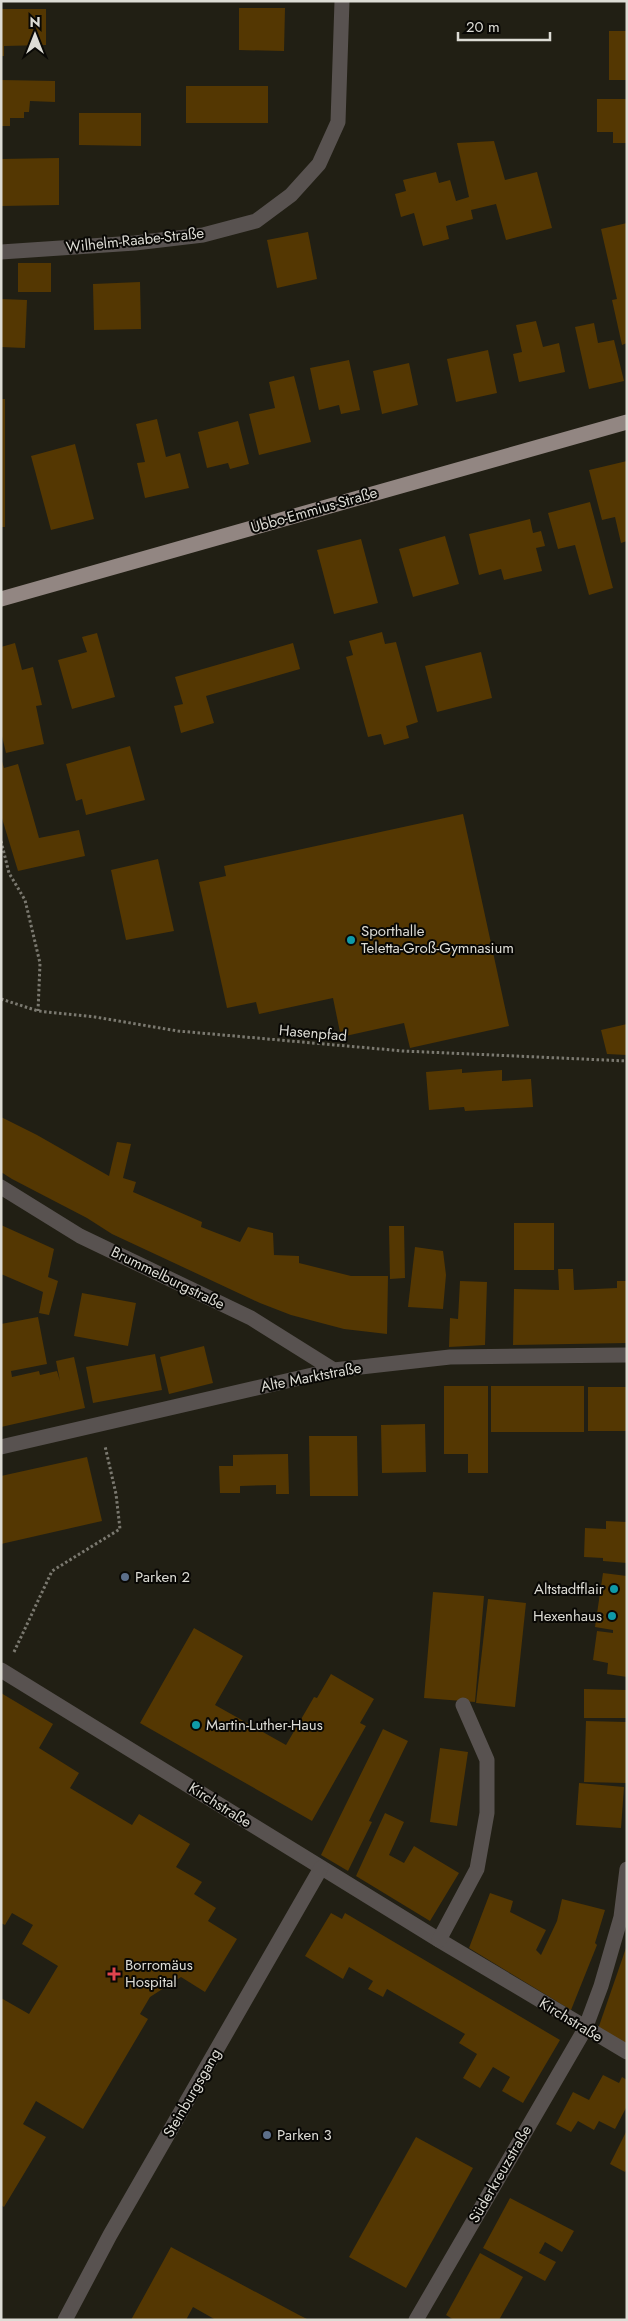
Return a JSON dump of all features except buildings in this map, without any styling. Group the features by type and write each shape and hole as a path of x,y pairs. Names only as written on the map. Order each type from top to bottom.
{"main road":[{"name":"Ubbo-Emmius-Straße","path":"1,599 627,422"}],"street":[{"name":"Wilhelm-Raabe-Straße","path":"1,252 135,243 203,235 256,221 284,200 319,164 338,122 342,1"},
{"name":"Brummelburgstraße","path":"1,1187 80,1236 250,1318 334,1370"},
{"name":"Alte Marktstraße","path":"1,1446 334,1370 450,1357 627,1356"},
{"name":"Kirchstraße","path":"3,1671 321,1868 585,2029 627,2052"},
{"path":"440,1940 477,1869 487,1813 487,1760 463,1706"},
{"name":"Steinburgsgang","path":"65,2320 110,2235 321,1868"},
{"name":"Süderkreuzstraße","path":"416,2320 585,2029 601,1986 621,1917 627,1869"}],"path":[{"path":"1,841 9,873 25,900 40,963 38,1010"},
{"name":"Hasenpfad","path":"1,999 38,1010 95,1017 178,1031 347,1047 627,1061"},
{"path":"3,1671 52,1571 120,1529 116,1494 100,1423"}],"place":[{"name":"Sporthalle Teletta-Groß-Gymnasium","path":"351,940"},
{"name":"Parken 2","path":"125,1577"},
{"name":"Altstadtflair","path":"614,1589"},
{"name":"Hexenhaus","path":"612,1616"},
{"name":"Martin-Luther-Haus","path":"196,1725"},
{"name":"Borromäus Hospital","path":"114,1974"},
{"name":"Parken 3","path":"267,2135"}]}
